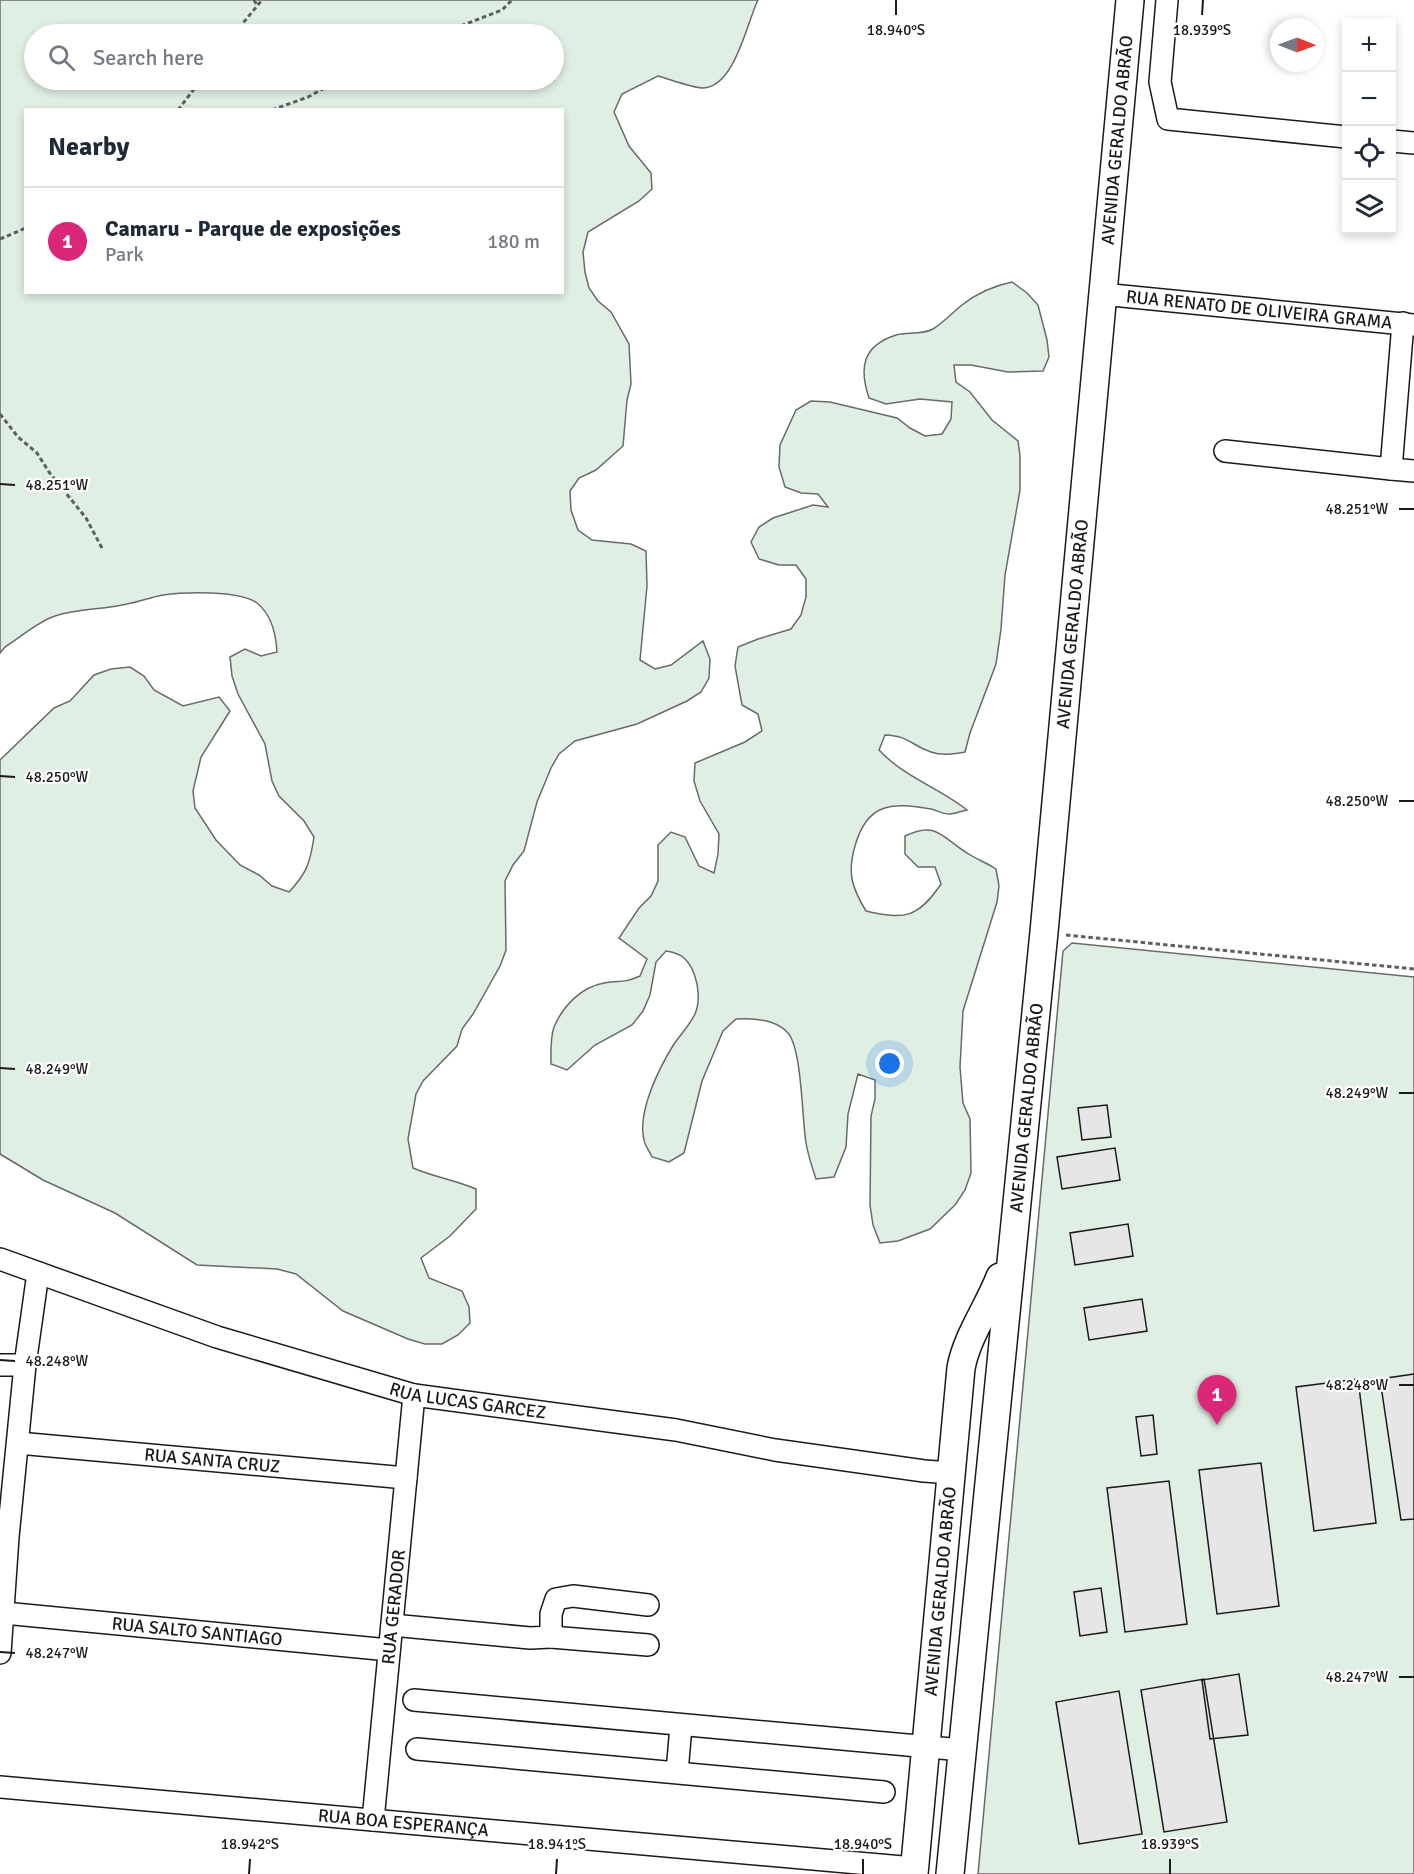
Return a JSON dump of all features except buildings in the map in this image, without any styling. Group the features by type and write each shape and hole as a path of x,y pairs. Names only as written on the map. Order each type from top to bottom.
{"main road":[{"name":"AVENIDA GERALDO ABRÃO","path":"950,1874 1044,932 1130,0"},
{"name":"AVENIDA GERALDO ABRÃO","path":"914,1871 963,1358 968,1343 991,1300 1011,1248"}],"street":[{"path":"1167,0 1160,82 1168,119 1342,136"},
{"path":"1396,141 1414,143"},
{"name":"RUA RENATO DE OLIVEIRA GRAMA","path":"1102,294 1408,324"},
{"path":"1391,469 1408,324"},
{"path":"1225,452 1414,471"},
{"name":"RUA LUCAS GARCEZ","path":"0,1259 217,1337 414,1395 676,1430 775,1450 924,1472 952,1473"},
{"path":"0,1653 4,1613 4,1537 18,1443 25,1365 38,1273"},
{"path":"0,1365 25,1365"},
{"name":"RUA GERADOR","path":"373,1820 414,1395"},
{"name":"RUA SANTA CRUZ","path":"18,1443 406,1479"},
{"path":"551,1637 551,1614 556,1599 573,1596 648,1605"},
{"name":"RUA SALTO SANTIAGO","path":"4,1613 389,1650"},
{"path":"392,1625 530,1638 551,1637 648,1645"},
{"path":"414,1700 962,1750"},
{"path":"677,1772 681,1726"},
{"path":"417,1749 884,1792"},
{"name":"RUA BOA ESPERANÇA","path":"0,1787 914,1871"}],"path":[{"path":"254,0 257,5"},
{"path":"242,24 262,0"},
{"path":"466,24 502,10 512,0"},
{"path":"180,108 193,90"},
{"path":"278,108 321,90"},
{"path":"0,239 24,229"},
{"path":"0,414 18,437 37,453 86,518 102,548"},
{"path":"1044,932 1414,969"}],"green space":[{"path":"0,0 758,0 732,66 714,85 699,88 658,76 622,94 614,112 629,146 651,173 652,189 639,201 588,232 583,252 589,288 598,301 611,312 629,344 631,384 627,400 623,446 596,470 579,478 570,491 571,510 578,530 592,540 631,544 646,551 647,586 640,660 655,669 671,665 703,641 710,659 709,678 701,692 687,701 637,724 575,741 559,754 537,802 524,851 513,865 505,881 506,950 500,966 462,1029 457,1046 423,1081 416,1094 408,1139 413,1168 476,1189 476,1209 450,1236 421,1258 429,1278 462,1291 469,1307 470,1323 458,1335 442,1344 425,1344 343,1311 296,1274 277,1269 197,1265 115,1213 43,1180 0,1154 0,760 54,708 70,701 94,675 111,669 130,667 144,676 154,690 183,706 219,697 230,711 201,757 193,791 195,808 216,840 240,865 259,875 272,886 289,892 307,867 314,837 304,821 279,796 272,781 265,744 238,694 232,676 230,657 245,649 261,656 277,652 272,625 266,613 257,603 225,594 163,595 118,606 55,616 5,647 0,653"},
{"path":"1012,282 1038,305 1049,357 1043,371 1008,372 971,365 954,365 956,382 970,392 992,420 1018,441 1020,490 1005,575 996,664 965,752 935,753 905,739 885,735 879,750 899,768 967,810 949,814 904,806 882,809 866,821 855,846 851,864 854,887 866,911 891,915 910,914 917,910 925,904 941,884 935,867 918,867 905,854 905,836 925,830 938,833 996,869 999,886 997,902 963,1011 960,1067 963,1103 970,1119 971,1173 965,1190 955,1205 930,1229 898,1241 880,1243 873,1225 870,1205 871,1116 875,1099 875,1080 858,1074 848,1114 846,1147 834,1177 816,1179 806,1143 801,1085 793,1041 783,1028 771,1022 736,1019 723,1031 702,1081 684,1153 669,1162 652,1157 645,1142 643,1129 646,1104 662,1065 693,1018 697,1007 698,992 695,976 688,962 681,956 666,951 656,962 650,995 643,1011 632,1025 595,1045 567,1070 551,1064 552,1036 562,1012 580,993 596,985 625,981 640,976 647,959 619,938 639,908 651,896 658,881 658,845 671,832 685,837 699,866 714,873 719,834 700,801 694,781 695,763 745,742 762,731 758,714 742,705 735,666 738,647 791,629 801,615 806,597 806,579 796,565 779,565 759,559 751,542 759,527 773,518 813,505 828,507 818,494 801,493 785,487 779,467 780,445 796,410 811,401 830,402 897,418 925,436 942,434 951,419 952,402 920,399 886,404 869,398 864,377 866,359 876,345 885,340 896,335 933,329 973,297"},
{"path":"1072,943 1414,977 1414,1874 978,1874 1063,951"}],"place":[{"name":"Camaru - Parque de exposições","path":"1217,1425"}]}
